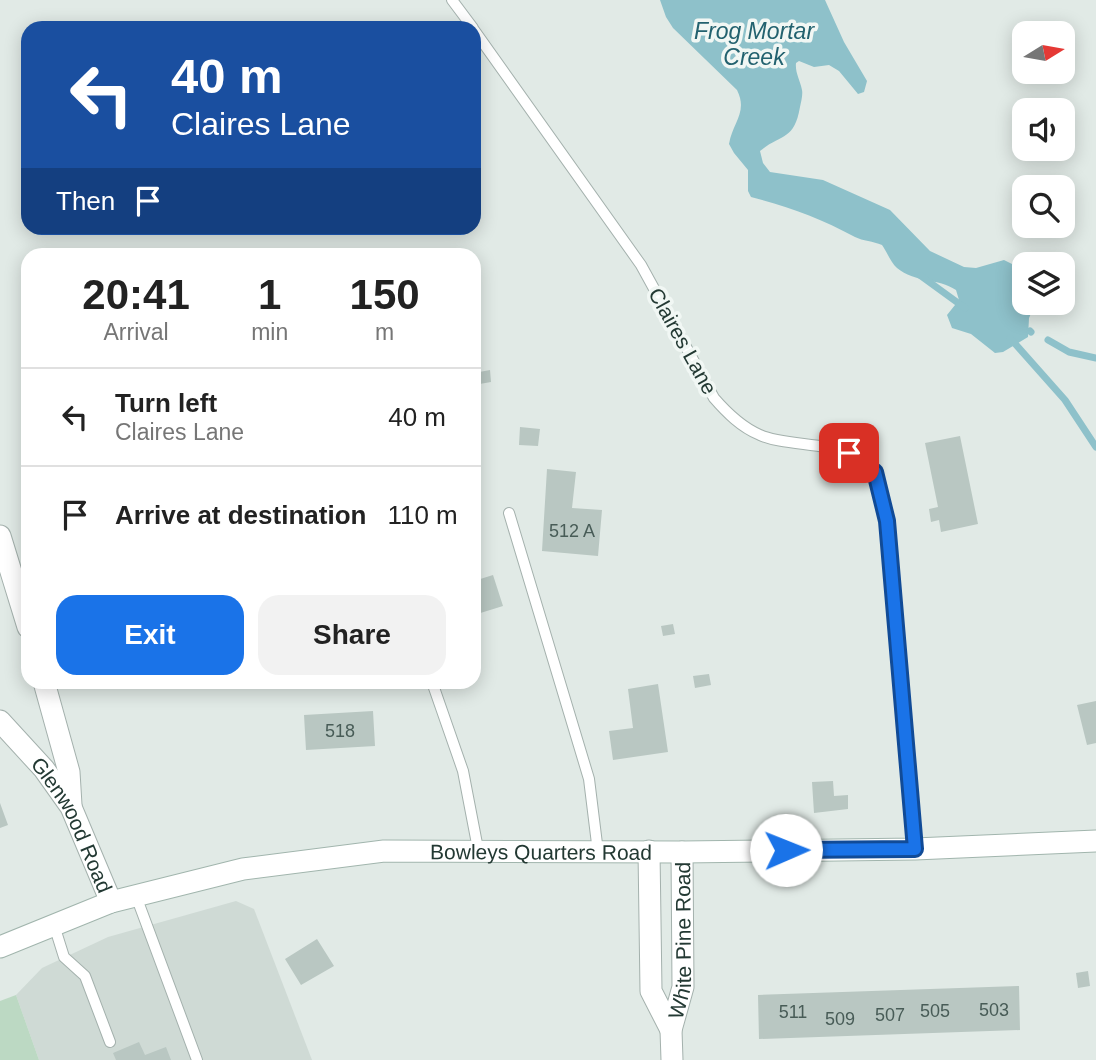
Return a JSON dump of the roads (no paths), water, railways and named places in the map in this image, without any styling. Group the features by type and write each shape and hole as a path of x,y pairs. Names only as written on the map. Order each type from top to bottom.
{"street":[{"path":"0,536 21,604"},
{"path":"46,689 69,772 71,807"},
{"name":"Glenwood Road","path":"0,721 44,769 71,807 111,902"},
{"name":"Bowleys Quarters Road","path":"0,947 111,902 256,867 384,851 478,849 682,852 915,849 1096,841"},
{"name":"White Pine Road","path":"649,851 651,991 671,1030"},
{"name":"White Pine Road","path":"672,1060 671,1030 683,987 682,852"}],"lane":[{"name":"Claires Lane","path":"452,0 468,21"},
{"name":"Claires Lane","path":"481,39 641,265 714,398 727,413 761,436 835,447 858,458 875,472 887,521 915,849"},
{"path":"509,513 589,779 598,852"},
{"path":"434,689 463,771 478,849"},
{"path":"136,896 197,1060"},
{"path":"54,925 64,957 85,976 110,1042"}],"water":[{"name":"Frog Mortar Creek","path":"660,0 825,0 844,42 867,81 864,92 858,94 839,71 829,65 814,67 799,61 796,63 802,92 797,118 791,131 760,151 763,163 770,172 823,180 890,210 930,251 964,267 976,268 1004,260 1012,264 1012,315 1030,315 1028,337 1003,352 995,353 971,334 952,328 947,315 959,300 956,290 904,273 895,266 882,245 858,238 804,214 751,197 748,191 748,170 729,144 741,105 737,90 673,28"}],"waterway":[{"path":"921,276 965,308"},
{"path":"1010,338 1065,400 1096,447"},
{"path":"1048,340 1069,352 1096,358"}]}
